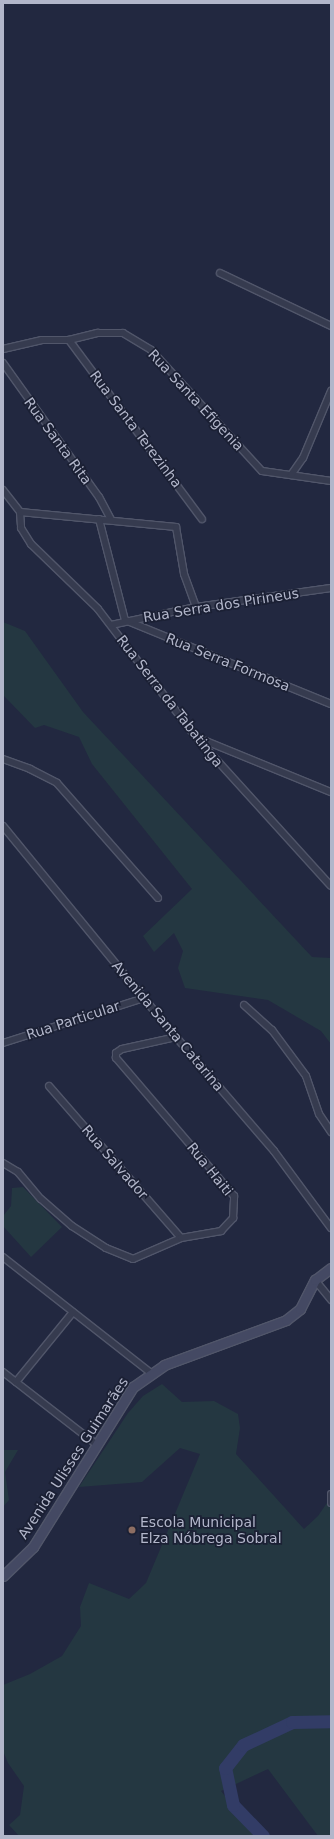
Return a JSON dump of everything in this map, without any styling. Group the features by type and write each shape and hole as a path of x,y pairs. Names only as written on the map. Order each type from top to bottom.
{"main road":[{"name":"Avenida Ulisses Guimarães","path":"3,1576 33,1547 133,1387 164,1365 286,1320 300,1309 315,1280 331,1268"}],"street":[{"path":"220,273 331,326"},
{"name":"Rua Santa Efigenia","path":"3,348 42,340 69,340 114,332 138,340 181,380 262,471 331,481"},
{"name":"Rua Santa Terezinha","path":"69,340 202,519"},
{"name":"Rua Santa Rita","path":"3,363 99,497 111,520"},
{"path":"291,475 303,458 331,391"},
{"path":"3,490 20,512 158,524 176,527 184,574 196,607"},
{"name":"Rua Serra da Tabatinga","path":"20,512 21,528 30,544 76,586 111,625 195,736 331,886"},
{"path":"99,519 125,620"},
{"name":"Rua Serra dos Pirineus","path":"111,625 125,620 196,607 331,588"},
{"name":"Rua Serra Formosa","path":"125,620 331,704"},
{"path":"195,736 331,792"},
{"path":"3,759 30,769 57,784 158,898"},
{"name":"Avenida Santa Catarina","path":"3,826 176,1038 274,1151 331,1228"},
{"name":"Rua Particular","path":"3,1043 144,998"},
{"path":"244,1005 272,1030 306,1076 319,1114 331,1132"},
{"name":"Rua Haiti","path":"3,1163 18,1172 60,1217 106,1248 133,1259 181,1238 221,1231 233,1218 234,1196 116,1056 122,1049 176,1038"},
{"name":"Rua Salvador","path":"49,1086 181,1238"},
{"path":"3,1257 151,1373"},
{"path":"315,1280 331,1300"},
{"path":"16,1382 73,1312"},
{"path":"3,1372 97,1445"},
{"path":"331,1494 331,1503"}],"shaded area":[{"path":"3,622 25,631 83,712 312,957 331,958 331,1044 321,1031 268,1000 185,988 178,968 183,951 174,933 154,952 143,936 192,889 92,764 79,737 44,725 35,728 3,695"},
{"path":"23,1187 62,1227 31,1257 3,1226 3,1216 11,1206 12,1188"},
{"path":"162,1384 182,1402 214,1401 238,1414 240,1428 236,1454 304,1529 318,1516 331,1497 331,1836 318,1836 268,1769 221,1791 256,1836 19,1836 9,1825 20,1815 24,1786 8,1763 3,1751 3,1685 30,1674 62,1656 81,1626 80,1607 89,1583 129,1599 146,1583 200,1454 180,1448 142,1482 79,1487 128,1413 143,1396"},
{"path":"3,1450 18,1450 5,1472 9,1500 3,1507"}],"waterway":[{"path":"263,1836 233,1805 225,1768 243,1745 292,1722 331,1721"}],"place":[{"name":"Escola Municipal Elza Nóbrega Sobral","path":"132,1530"}]}
